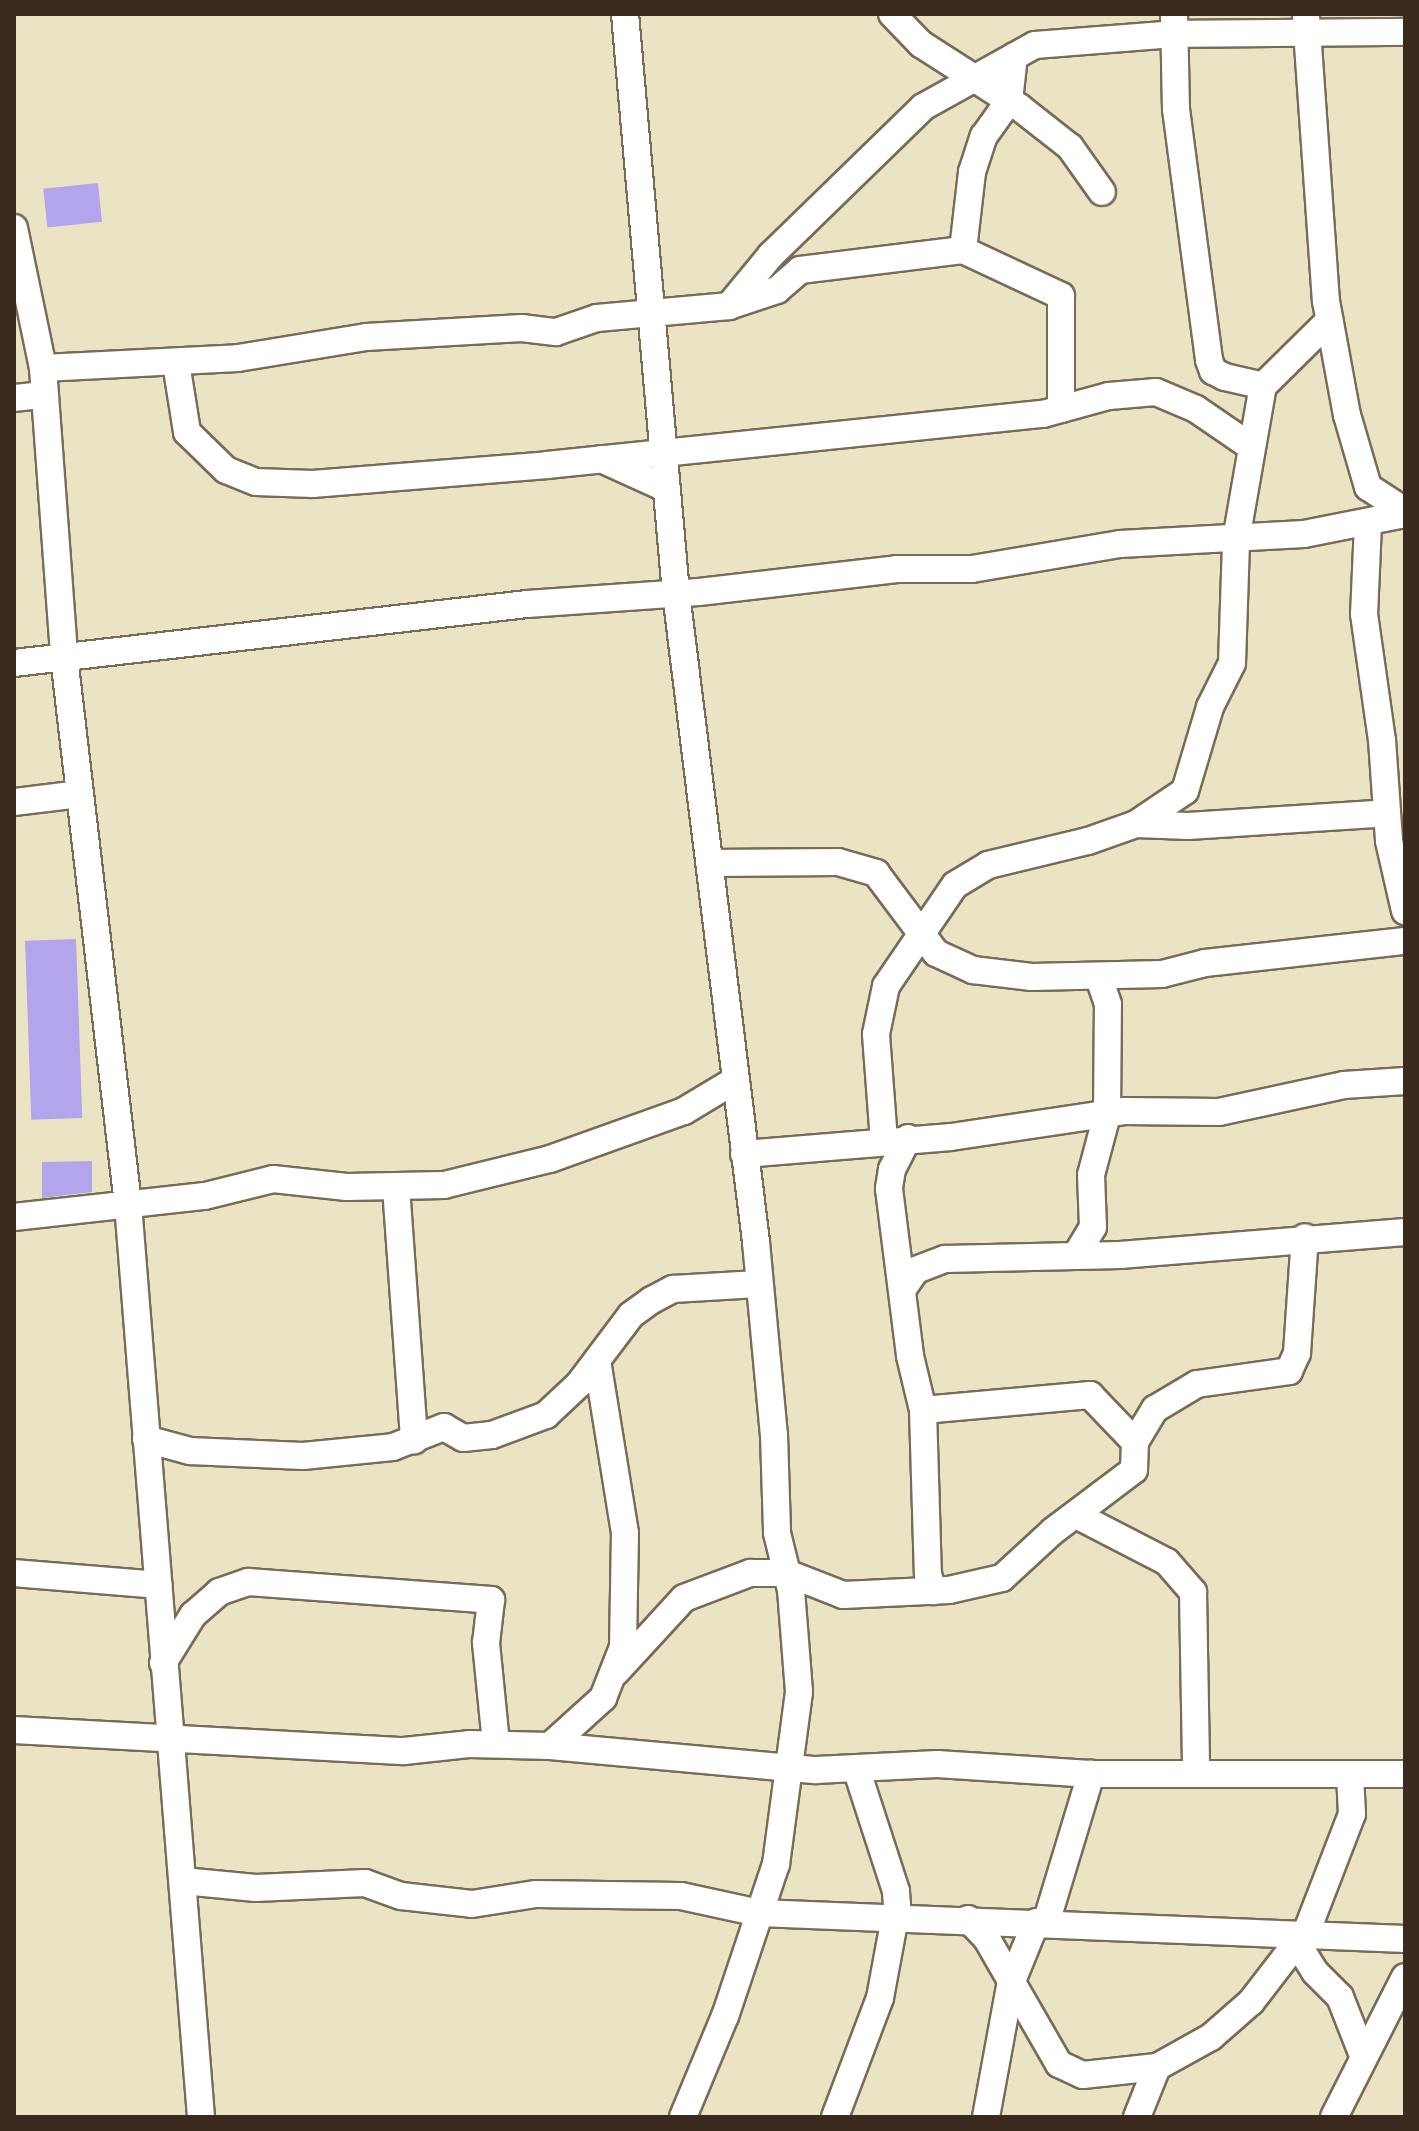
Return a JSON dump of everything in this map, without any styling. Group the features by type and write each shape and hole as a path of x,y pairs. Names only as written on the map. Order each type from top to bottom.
{"street":[{"path":"625,14 676,593 744,1154 774,1435 777,1533 787,1573 799,1692 776,1864 683,2117"},
{"path":"892,14 921,44 1009,101 1070,147 1102,192"},
{"path":"729,306 771,255 923,107 1035,45 1174,24 1306,23 1405,32"},
{"path":"1306,23 1329,321 1347,415 1368,487 1405,512"},
{"path":"1174,24 1176,109 1209,360 1213,371 1225,377 1263,386"},
{"path":"963,250 972,172 984,136 1009,101 1014,56"},
{"path":"14,228 43,368 64,657 128,1204 201,2117"},
{"path":"43,368 176,363 301,350 366,337 522,328 556,332 597,318 729,306 777,290 800,270 963,250 1061,296 1061,409"},
{"path":"933,1591 928,1574 923,1410 902,1290 889,1189 896,1139 876,1034 886,986 955,885 970,872 1136,824 1185,791 1210,707 1232,663 1236,540 1250,446 1263,386 1329,321"},
{"path":"176,363 187,432 226,470 256,482 313,484 601,459 1061,409 1109,396 1156,392 1196,409 1250,446"},
{"path":"14,398 45,395"},
{"path":"601,459 667,489"},
{"path":"14,663 511,605 676,593 897,569 972,569 1149,541 1236,540 1368,524 1405,512"},
{"path":"1368,524 1364,614 1387,813 1405,911"},
{"path":"14,802 80,794"},
{"path":"1136,824 1188,826 1387,813"},
{"path":"710,863 838,862 876,873 887,881 919,935 936,953 973,970 1032,977 1081,972 1099,978 1405,941"},
{"path":"1078,1252 1093,1227 1091,1175 1107,1115 1108,1004 1099,978"},
{"path":"14,1217 205,1196 273,1179 396,1187 444,1185 550,1159 696,1106 734,1081"},
{"path":"744,1154 896,1139 951,1137 1107,1115 1219,1112 1344,1085 1405,1081"},
{"path":"396,1187 414,1440"},
{"path":"902,1290 916,1270 932,1261 1078,1252 1120,1255 1305,1237 1405,1232"},
{"path":"550,1746 587,1718 616,1672 684,1598 702,1587 750,1573 787,1573 843,1595 933,1591 1002,1578 1134,1470 1135,1442 1155,1409 1197,1384 1289,1371 1297,1353 1305,1237"},
{"path":"146,1439 190,1451 303,1456 393,1447 444,1427 463,1438 523,1425 546,1415 597,1360 631,1315 673,1289 758,1284"},
{"path":"597,1360 626,1546 626,1611 616,1672"},
{"path":"923,1410 1090,1395 1135,1442"},
{"path":"1076,1515 1167,1562 1193,1592 1196,1771"},
{"path":"14,1573 159,1585"},
{"path":"163,1663 193,1615 219,1592 248,1582 491,1600 486,1643 496,1744"},
{"path":"14,1730 170,1741 308,1743 404,1751 496,1744 550,1746 790,1767 937,1764 1091,1774 1196,1771 1405,1774"},
{"path":"835,2117 880,1998 895,1915 896,1891 856,1768"},
{"path":"986,2117 1010,1986 1041,1923 1091,1774"},
{"path":"968,1919 987,1939 1010,1986 1059,2064 1074,2075 1157,2067 1211,2037 1251,2002 1300,1938 1352,1814 1350,1774"},
{"path":"183,1881 256,1888 365,1883 401,1896 472,1904 536,1894 681,1896 759,1913 895,1915 1300,1938 1405,1939"},
{"path":"1300,1938 1315,1972 1340,1997 1362,2053"},
{"path":"1334,2117 1362,2053 1405,1977"},
{"path":"1137,2117 1157,2067"}],"building":[{"path":"98,183 102,222 47,228 43,189"},
{"path":"76,939 82,1118 31,1120 25,941"},
{"path":"92,1161 92,1192 42,1198 42,1162"}]}
